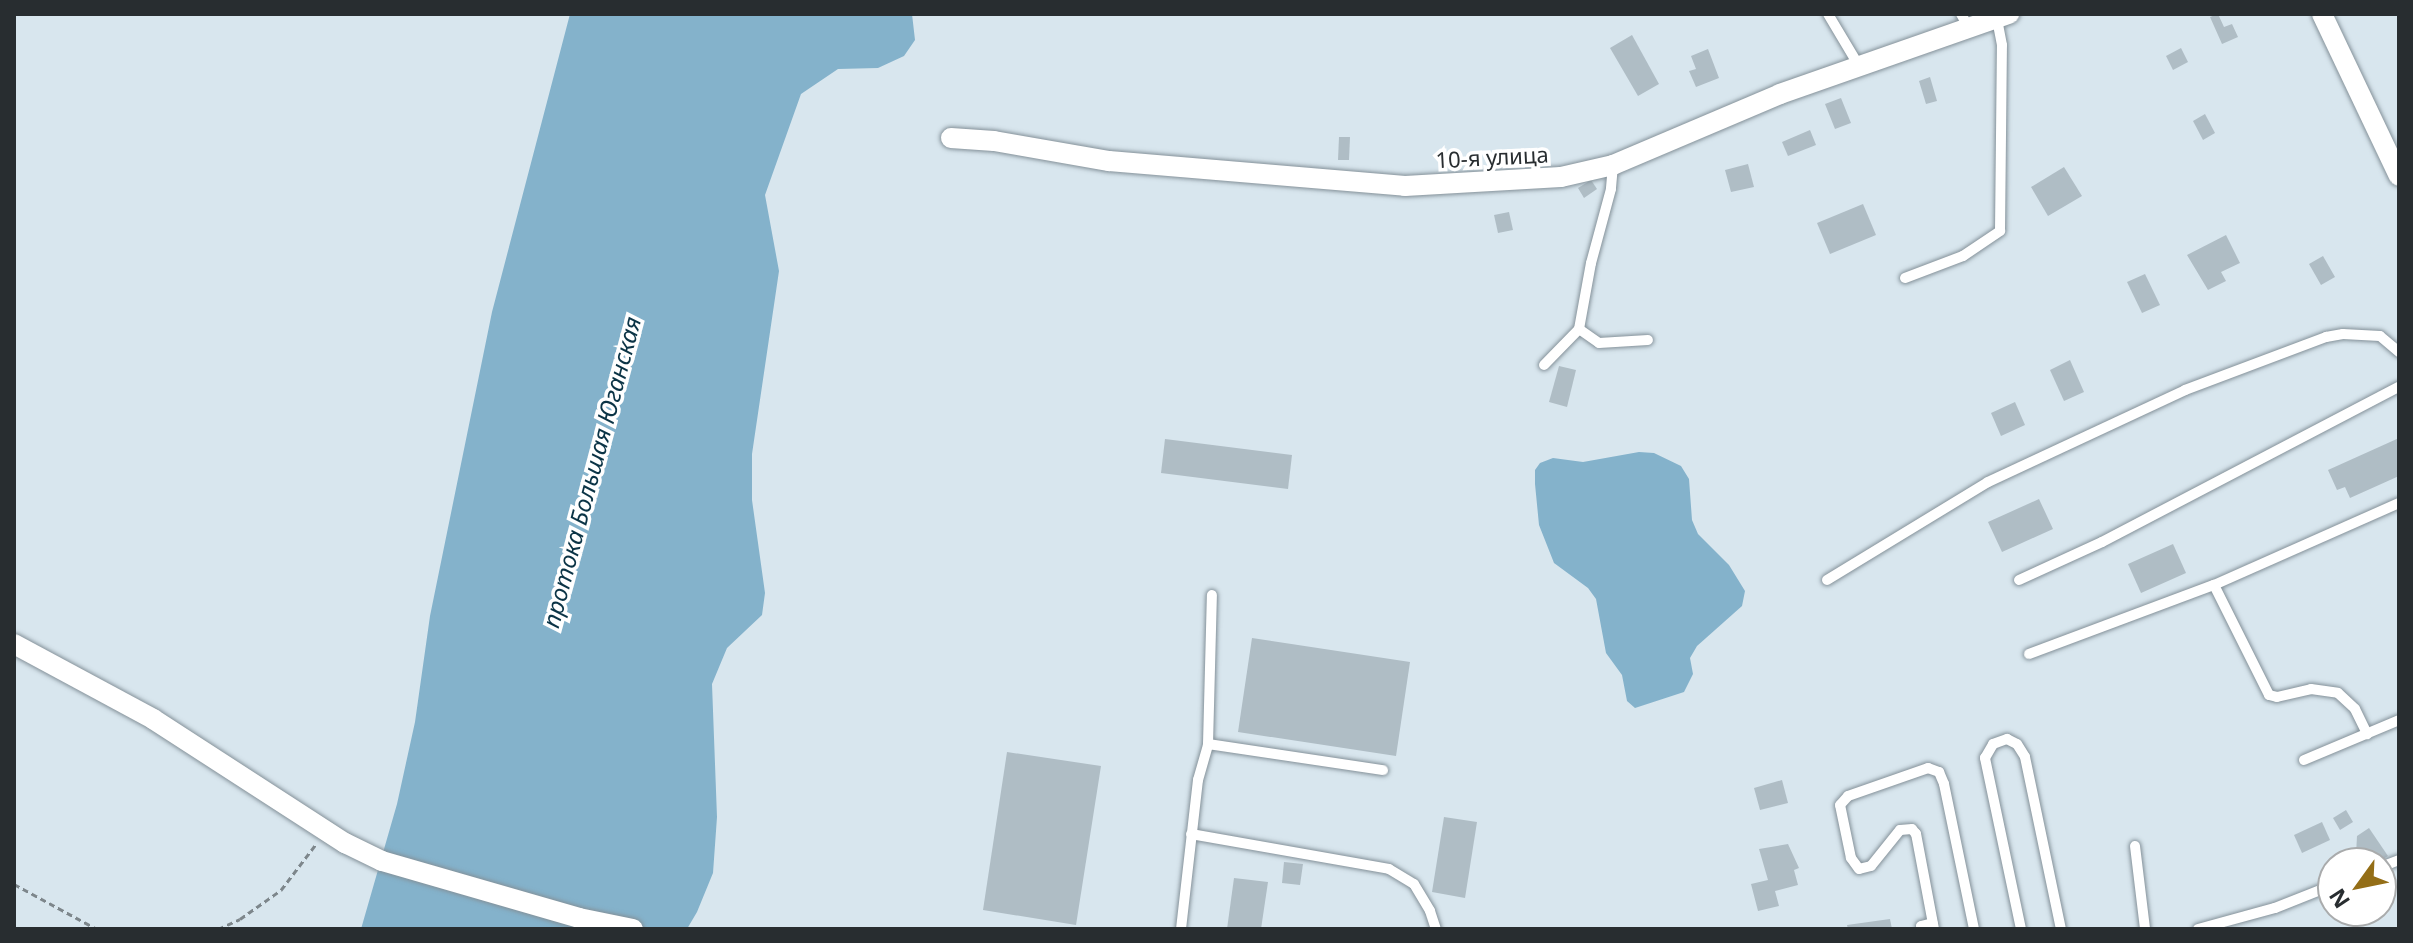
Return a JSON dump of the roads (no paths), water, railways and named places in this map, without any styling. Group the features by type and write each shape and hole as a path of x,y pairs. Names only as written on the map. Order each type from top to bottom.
{"street":[{"path":"2322,14 2399,176"},
{"name":"10-я улица","path":"951,138 994,141 1109,161 1405,186 1561,177 1613,165 1780,94 1859,66 1965,21 2003,16"},
{"path":"14,644 153,719 326,832 382,861 579,918 633,929"}],"lane":[{"path":"1828,14 1859,66"},
{"path":"1905,278 1963,256 2000,231 2003,16"},
{"path":"1544,365 1579,329 1591,263 1611,189 1613,165"},
{"path":"1579,329 1599,343 1648,340"},
{"path":"1827,580 1988,482 2185,390 2334,335 2380,336 2399,352"},
{"path":"2019,580 2102,542 2399,387"},
{"path":"2029,654 2214,585 2399,503"},
{"path":"2214,585 2269,695 2277,697 2311,689 2338,693 2355,709 2367,734"},
{"path":"1181,929 1198,780 1208,744 1212,595"},
{"path":"2304,760 2399,720"},
{"path":"2021,929 1985,758 1993,744 2007,739 2017,744 2025,757 2061,929"},
{"path":"1208,744 1383,770"},
{"path":"1922,929 1921,926 1934,926 1916,834 1912,829 1900,830 1871,866 1859,869 1851,858 1840,805 1848,796 1928,768 1939,772 1944,784 1974,929"},
{"path":"1191,834 1389,869 1414,884 1430,911 1436,929"},
{"path":"2135,846 2145,929"},
{"path":"2198,929 2264,912 2317,891"}],"water":[{"name":"протока Большая Юганская","path":"570,14 912,14 915,40 904,56 878,68 838,69 801,94 765,195 779,271 752,454 752,500 765,593 762,615 727,648 712,684 717,817 713,873 687,929 361,929 397,804 415,722 430,616 492,312"},
{"path":"1639,452 1654,453 1681,466 1689,479 1692,520 1698,534 1729,565 1745,591 1742,606 1697,646 1690,658 1693,674 1684,692 1635,708 1627,701 1622,675 1606,653 1596,599 1588,588 1554,563 1539,525 1535,470 1540,463 1553,458 1583,462"}]}
